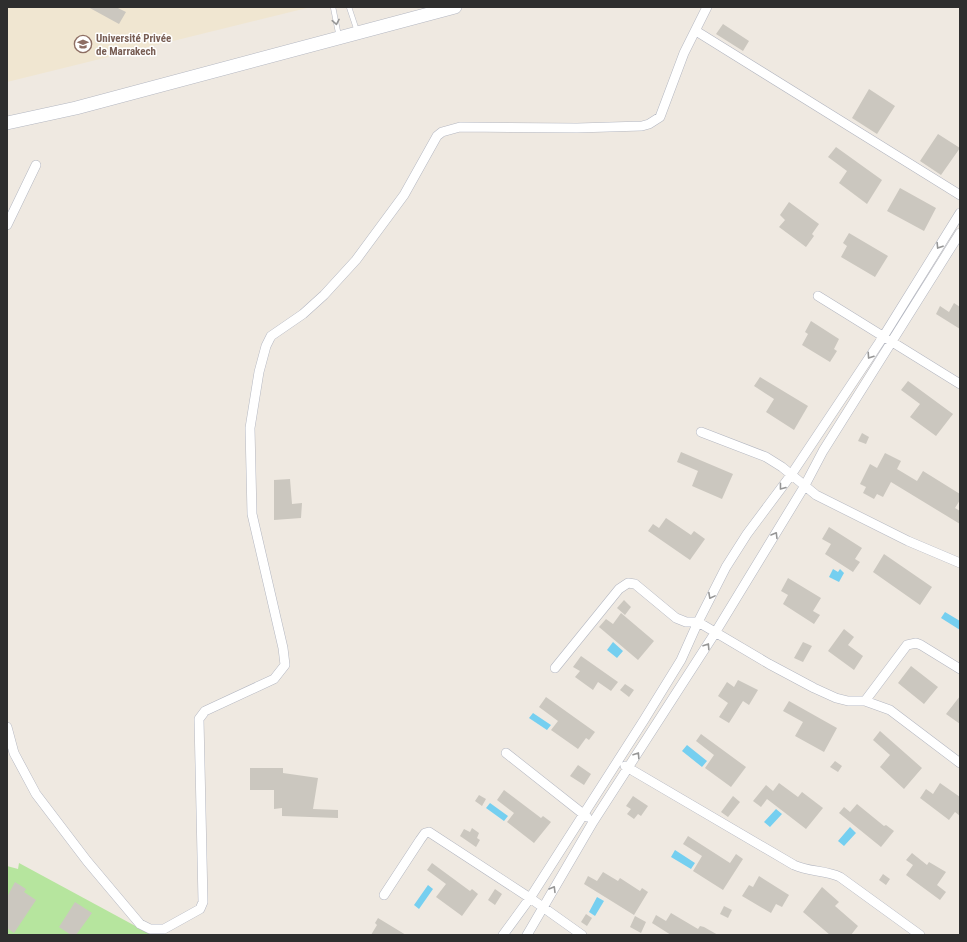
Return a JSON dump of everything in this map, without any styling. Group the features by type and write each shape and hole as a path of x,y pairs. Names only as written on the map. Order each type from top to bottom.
{"main road":[{"path":"7,123 76,108 455,7"}],"street":[{"path":"7,727 14,753 36,794 87,861 140,924 150,929 164,929 200,908 203,902 199,719 205,710 274,679 285,665 283,648 252,514 250,428 259,372 266,346 271,336 303,314 324,295 356,260 404,195 437,136 442,132 460,127 577,128 642,126 649,124 660,116 684,53 707,7"},
{"path":"696,31 960,195"},
{"path":"7,225 36,165"},
{"path":"503,935 530,898 681,660 698,622 726,567 791,475 883,337 960,213"},
{"path":"527,935 593,822 715,633 804,486 823,451 960,233"},
{"path":"818,296 960,384"},
{"path":"701,432 766,457 816,495 908,541 960,563"},
{"path":"555,668 605,604 619,589 628,583 635,584 676,618 686,622 698,622 814,688 836,698 848,701 864,701 883,707 895,713 960,763"},
{"path":"864,701 907,645 916,643 921,645 960,669"},
{"path":"506,754 593,822"},
{"path":"618,761 764,846 794,866 808,870 826,872 840,877 920,935"},
{"path":"384,895 420,840 425,833 429,832 530,898 582,935"}],"lane":[{"path":"333,7 339,38"},
{"path":"349,7 357,33"}],"shaded area":[{"name":"Université Privée de Marrakech","path":"7,7 311,7 7,82"}],"green space":[{"path":"19,863 152,935 7,935 7,866 18,869"}],"water":[{"path":"833,569 838,572 840,569 844,573 839,582 829,577"},
{"path":"945,612 960,621 960,630 941,618"},
{"path":"613,642 623,651 617,658 607,650"},
{"path":"533,713 551,725 547,730 529,718"},
{"path":"687,745 707,761 702,767 682,751"},
{"path":"490,803 508,816 504,821 486,808"},
{"path":"776,809 782,814 770,827 764,822"},
{"path":"850,827 856,833 844,846 838,841"},
{"path":"675,850 695,863 691,869 671,857"},
{"path":"428,885 433,889 419,909 414,905"},
{"path":"597,897 604,901 595,916 589,912"}],"building":[{"path":"88,7 116,7 126,12 119,24"},
{"path":"723,24 749,41 743,51 716,34"},
{"path":"869,89 895,106 877,134 852,118"},
{"path":"938,134 960,148 941,175 920,161"},
{"path":"836,147 882,180 867,204 839,183 847,171 828,157"},
{"path":"900,188 936,208 924,231 887,211"},
{"path":"789,202 819,224 812,234 814,236 806,247 779,227 785,220 780,215"},
{"path":"849,233 888,256 875,277 841,257 847,246 843,243"},
{"path":"954,303 960,307 960,329 936,314 940,306 949,312"},
{"path":"811,321 839,339 834,349 837,351 830,362 802,345 808,334 805,332"},
{"path":"760,377 808,406 794,430 766,412 774,399 754,386"},
{"path":"908,381 953,414 936,436 910,417 920,404 901,390"},
{"path":"862,433 869,437 866,444 858,441"},
{"path":"681,452 733,474 722,499 692,486 698,471 677,462"},
{"path":"885,453 901,461 897,469 917,481 923,471 960,494 960,500 955,508 960,511 960,524 891,482 883,497 877,494 874,499 863,493 866,487 860,484 870,464 877,468"},
{"path":"290,479 292,504 302,503 301,518 274,520 274,480"},
{"path":"666,518 691,535 694,531 705,539 690,560 648,531 653,524 659,528"},
{"path":"829,527 862,548 855,559 860,562 853,572 825,554 831,544 822,539"},
{"path":"884,554 932,587 920,605 873,572"},
{"path":"788,578 821,598 813,611 820,615 814,624 783,604 788,595 781,591"},
{"path":"624,600 631,607 625,615 617,608"},
{"path":"621,613 654,641 638,660 599,627 606,619 613,624"},
{"path":"844,629 854,637 848,645 863,656 854,670 828,651"},
{"path":"803,642 812,646 803,662 794,658"},
{"path":"581,656 618,682 611,691 598,682 593,690 575,677 580,671 573,667"},
{"path":"911,666 938,687 924,704 898,683"},
{"path":"738,680 758,690 749,705 743,701 729,723 719,717 728,703 718,696 727,682 734,687"},
{"path":"625,684 634,690 629,697 620,690"},
{"path":"960,696 960,724 946,714"},
{"path":"546,697 595,732 589,740 586,738 578,749 551,730 558,721 539,707"},
{"path":"789,701 837,728 824,752 795,736 803,722 783,711"},
{"path":"880,731 922,768 904,789 880,767 890,755 873,740"},
{"path":"701,734 746,767 731,787 705,768 714,755 696,741"},
{"path":"835,761 842,766 838,772 830,767"},
{"path":"578,765 591,774 584,785 570,776"},
{"path":"250,768 283,768 283,773 318,778 313,809 338,810 338,818 282,816 282,808 274,809 274,790 250,790"},
{"path":"779,783 798,797 802,792 823,808 806,829 767,799 761,807 753,801 766,785 773,791"},
{"path":"940,783 960,797 960,816 955,812 949,820 920,798 926,789 933,794"},
{"path":"504,790 541,818 543,816 551,822 534,843 507,822 514,813 497,800"},
{"path":"479,795 486,799 482,806 475,801"},
{"path":"633,796 648,806 641,816 638,814 634,819 627,814 631,809 626,806"},
{"path":"733,796 740,802 728,817 721,812"},
{"path":"857,804 884,826 886,825 894,831 881,847 839,813 844,807 850,812"},
{"path":"472,828 479,833 477,838 480,840 476,847 460,836 464,829 470,832"},
{"path":"688,836 730,863 736,854 743,859 723,890 693,871 702,856 683,844"},
{"path":"912,853 927,865 929,862 946,872 937,885 946,892 940,900 906,875 913,865 906,860"},
{"path":"432,863 470,891 472,889 478,894 462,916 436,897 446,884 427,870"},
{"path":"603,872 618,881 620,878 640,891 642,888 648,892 634,915 584,884 588,876 597,881"},
{"path":"883,874 890,879 886,885 879,880"},
{"path":"759,876 789,895 782,907 776,904 771,913 742,896 749,885 753,887"},
{"path":"15,882 26,889 24,892 36,900 14,933 7,928 7,897"},
{"path":"822,887 839,902 835,906 858,926 851,935 830,935 803,912"},
{"path":"495,889 502,894 495,905 488,900"},
{"path":"75,902 92,913 76,935 71,935 59,927"},
{"path":"724,906 732,910 728,918 720,914"},
{"path":"671,913 698,929 700,926 704,927 718,935 671,935 652,923 656,915 666,921"},
{"path":"586,914 592,918 587,926 581,922"},
{"path":"635,916 646,922 641,933 630,927"},
{"path":"378,918 406,935 371,935 377,925 375,923"}],"place":[{"name":"Université Privée de Marrakech","path":"83,44"}]}
